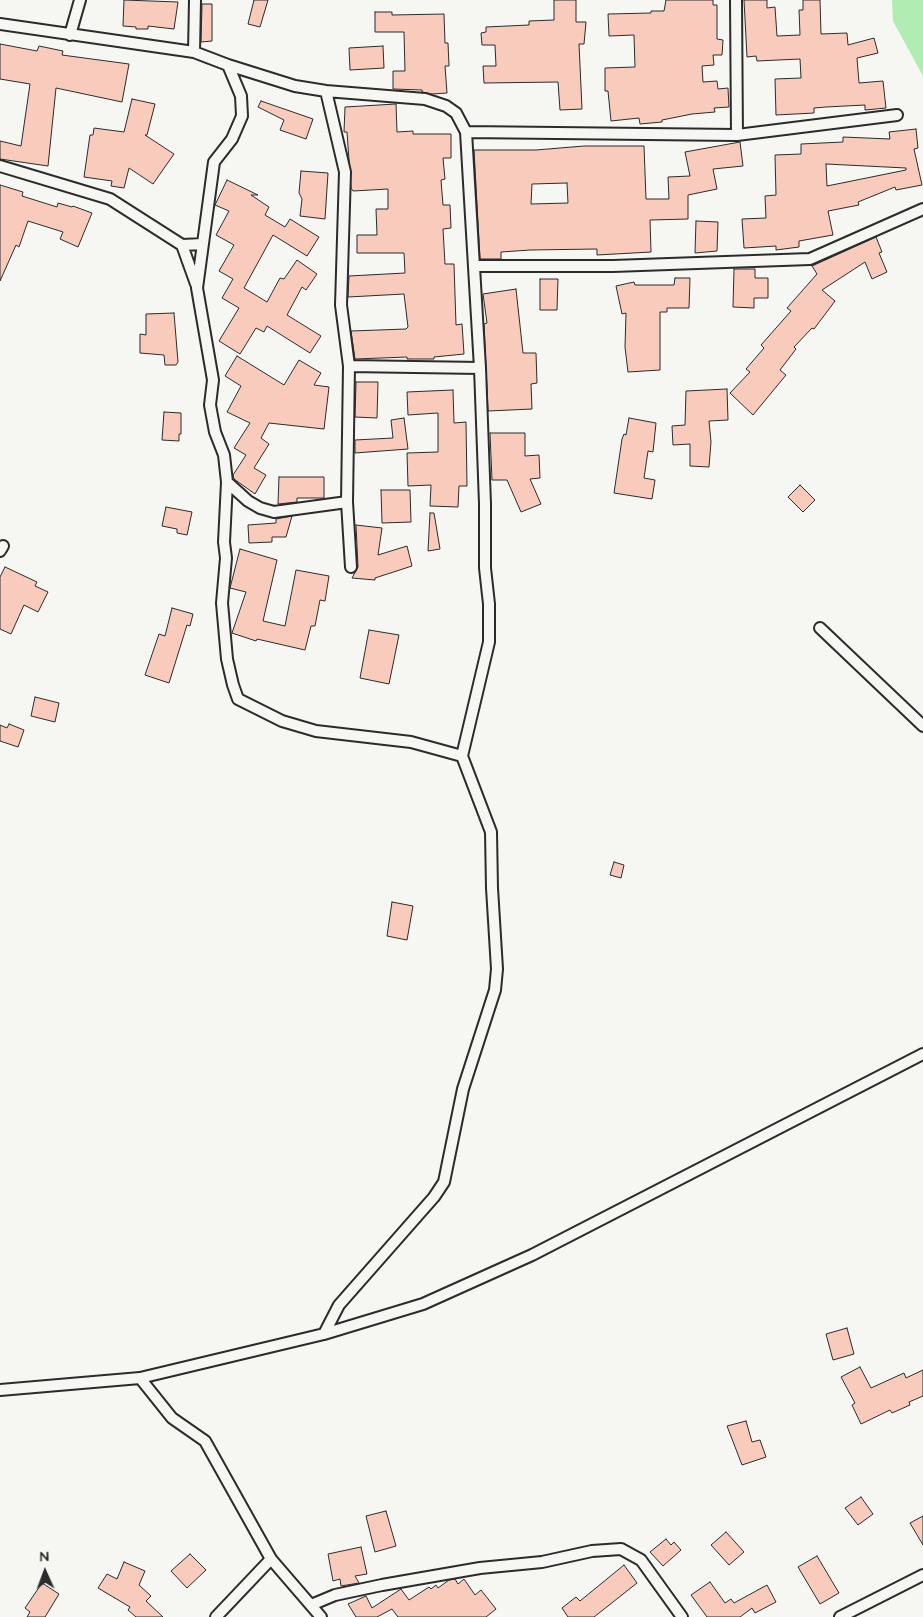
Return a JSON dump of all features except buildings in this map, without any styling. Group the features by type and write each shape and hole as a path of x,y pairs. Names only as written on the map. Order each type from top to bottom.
{"street":[{"path":"70,35 80,0"},
{"path":"194,52 195,0"},
{"path":"736,0 737,135"},
{"path":"0,24 194,52 295,86 326,91 425,99 446,106 456,113 466,132 480,368 489,642 462,756 491,832 497,969 495,990 463,1089 444,1182 434,1197 339,1305 324,1334"},
{"path":"197,288 214,162 232,139 242,116 241,96 228,65"},
{"path":"326,91 343,156 345,172 341,305 349,366 347,502 351,567"},
{"path":"466,132 737,135 897,115"},
{"path":"0,166 110,199 182,245 203,244"},
{"path":"474,266 613,266 810,259 923,209"},
{"path":"182,245 197,288 213,380 210,405 215,432 224,455 226,482 224,542 226,568 222,603 227,659 238,699 282,721 316,731 411,742 462,756"},
{"path":"349,366 480,368"},
{"path":"226,482 260,508 274,512 347,502"},
{"path":"820,628 923,726"},
{"path":"0,1390 140,1378 324,1334 423,1304 532,1256 923,1054"},
{"path":"140,1378 172,1418 205,1441 271,1559 321,1617"},
{"path":"311,1605 335,1596 382,1585 480,1568 542,1562 592,1551 621,1549 641,1560 682,1617"},
{"path":"216,1617 271,1559"},
{"path":"840,1617 923,1575"}],"green space":[{"path":"892,0 923,0 923,76 893,21"}]}
